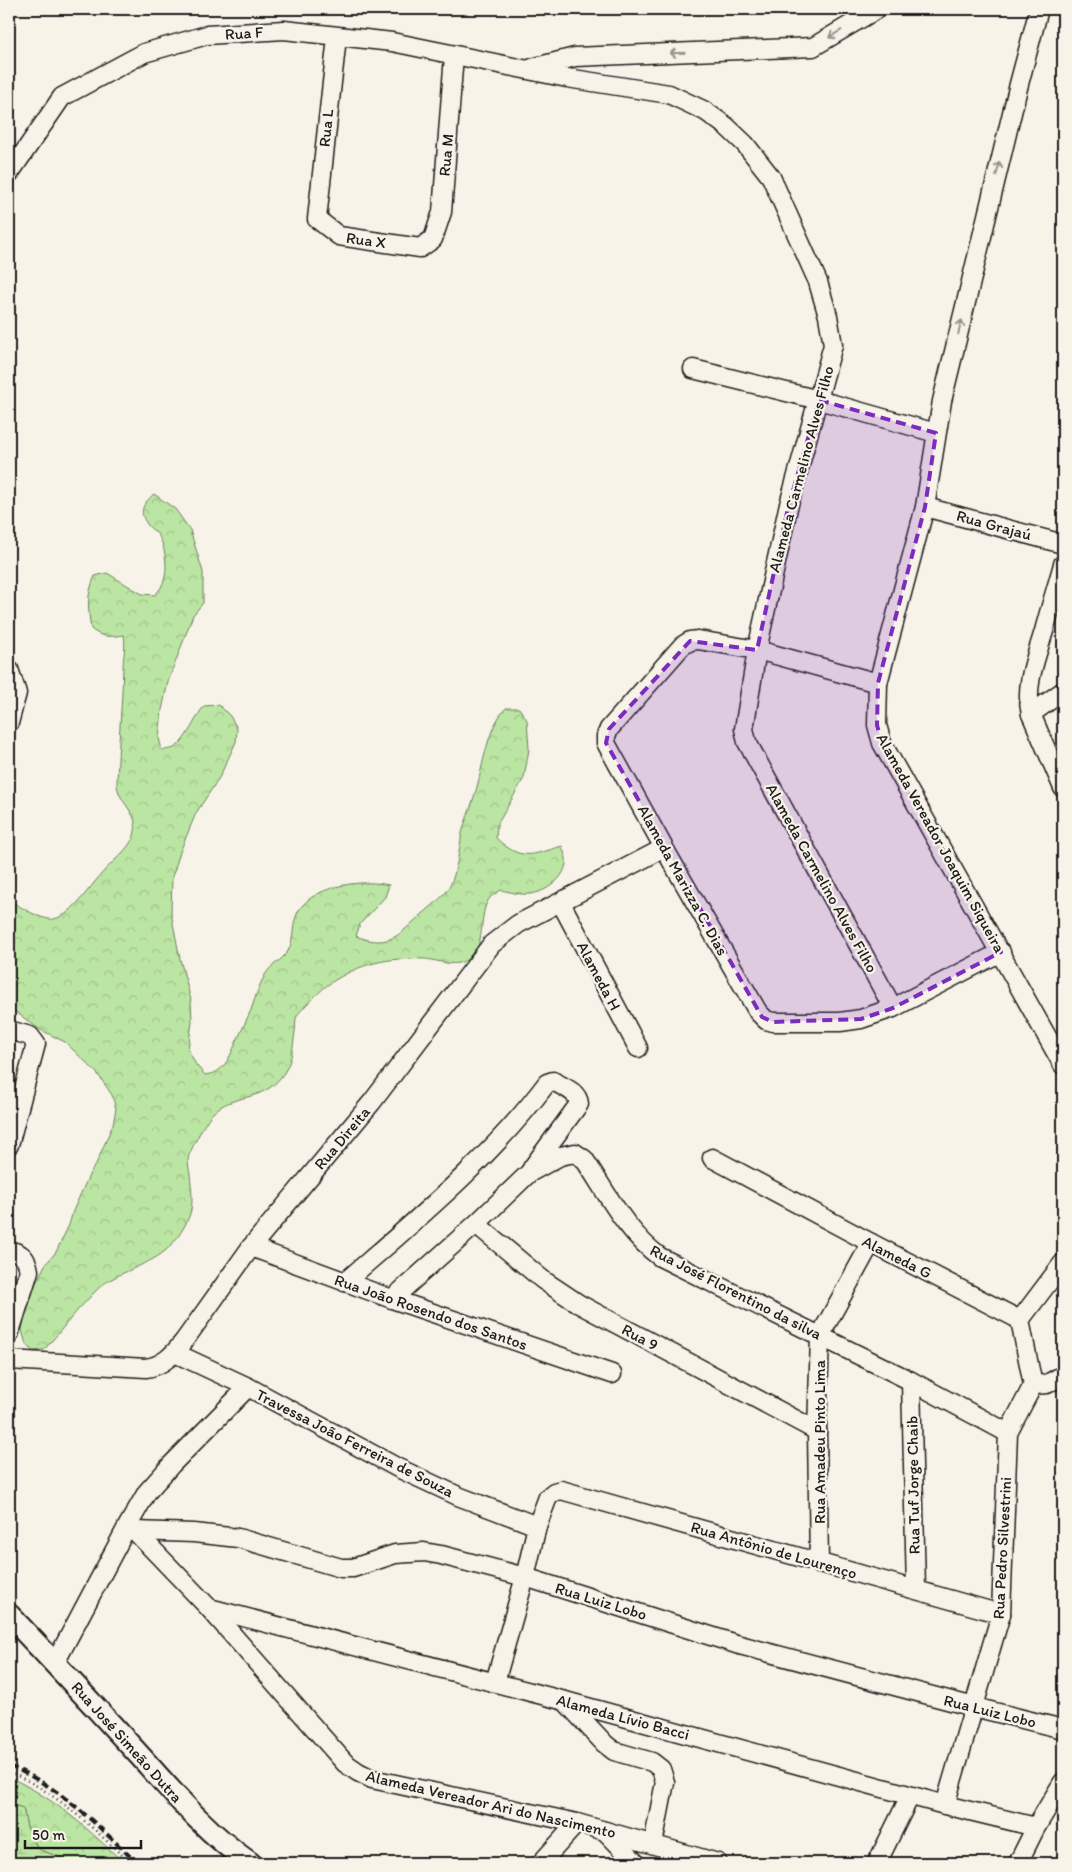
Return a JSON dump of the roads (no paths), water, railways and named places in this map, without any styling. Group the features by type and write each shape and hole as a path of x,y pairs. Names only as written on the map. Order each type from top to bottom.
{"main road":[{"name":"Rua José Simeão Dutra","path":"9,1615 196,1818 226,1845 250,1863"}],"street":[{"path":"529,69 575,57 813,48 877,9"},
{"name":"Alameda Vereador Joaquim Siqueira","path":"1039,9 948,375 936,433 925,507 878,683 877,725 882,742 1063,1065"},
{"name":"Rua F","path":"9,174 62,97 144,54 207,35 284,30 392,42 529,69"},
{"name":"Rua L","path":"317,219 337,37"},
{"name":"Rua M","path":"420,248 433,239 442,212 454,55"},
{"name":"Alameda Carmelino Alves Filho","path":"529,69 567,78 669,94 705,111 726,126 745,144 771,177 818,282 834,345 788,508 757,650 744,729 747,742 893,1008"},
{"name":"Rua X","path":"317,219 339,236 420,248"},
{"path":"692,370 819,400 936,433"},
{"name":"Rua Grajaú","path":"925,507 1063,544"},
{"path":"1063,564 1033,666 1028,703 1063,788"},
{"name":"Alameda Marizza C. Dias","path":"757,650 698,640 690,641 682,646 610,729 606,736 606,743 758,1012 766,1020 773,1022 840,1022 861,1019 893,1008"},
{"path":"757,650 878,683"},
{"path":"9,670 17,693 9,723"},
{"path":"1031,714 1063,691"},
{"name":"Rua Direita","path":"9,1360 146,1368 156,1367 175,1353 251,1247 372,1102 492,944 518,924 664,848"},
{"name":"Alameda H","path":"560,903 638,1048"},
{"path":"893,1008 1001,952"},
{"path":"9,1030 30,1036 36,1044 9,1145"},
{"path":"344,1282 425,1212 494,1146 524,1113 547,1083 553,1081 577,1096 579,1104 529,1173"},
{"name":"Rua José Florentino da silva","path":"392,1299 476,1224 529,1173 560,1156 569,1153 579,1154 630,1229 644,1246 660,1257 911,1381 1008,1433"},
{"name":"Alameda G","path":"712,1158 1020,1320"},
{"name":"Rua 9","path":"476,1224 543,1280 579,1304 817,1431"},
{"name":"Rua Amadeu Pinto Lima","path":"819,1564 817,1431 820,1336 871,1243"},
{"name":"Rua João Rosendo dos Santos","path":"251,1247 392,1299 612,1374"},
{"path":"9,1250 22,1255 28,1262 29,1271 9,1335"},
{"path":"1063,1263 1020,1320 1048,1384 1063,1374"},
{"name":"Travessa João Ferreira de Souza","path":"175,1353 248,1388 398,1468 458,1496 537,1526"},
{"name":"Rua Tuf Jorge Chaib","path":"911,1381 916,1589"},
{"name":"Rua Pedro Silvestrini","path":"945,1805 1001,1614 1008,1433 1048,1384"},
{"path":"55,1663 131,1529 147,1492 172,1464 248,1388"},
{"name":"Rua Antônio de Lourenço","path":"537,1526 548,1497 554,1492 561,1490 1001,1614"},
{"path":"495,1682 525,1577 537,1526"},
{"name":"Rua Luiz Lobo","path":"131,1529 238,1538 341,1568 354,1568 395,1554 424,1552 525,1577 736,1644 1063,1729"},
{"name":"Alameda Vereador Ari do Nascimento","path":"131,1529 209,1608 345,1763 358,1772 372,1779 604,1829 718,1863"},
{"name":"Alameda Lívio Bacci","path":"209,1608 495,1682 910,1796 1036,1827"},
{"path":"565,1701 604,1744 614,1750 652,1762 661,1769 665,1782 653,1844"},
{"path":"1018,1863 1036,1827 1063,1782"},
{"path":"877,1863 910,1796"},
{"path":"541,1863 577,1823"},
{"path":"604,1829 636,1863"}],"railway":[{"path":"9,1766 45,1784 78,1808 137,1863"}]}
